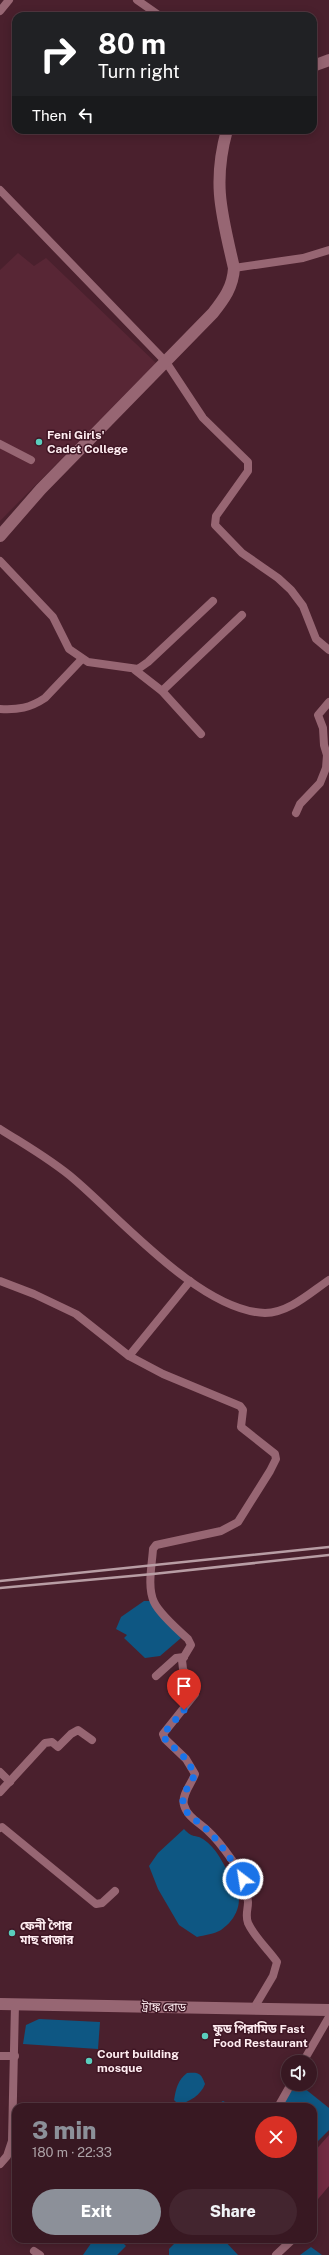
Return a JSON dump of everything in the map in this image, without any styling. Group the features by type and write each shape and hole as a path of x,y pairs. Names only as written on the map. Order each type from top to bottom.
{"main road":[{"path":"317,64 329,60"},
{"path":"0,536 41,489 213,313 229,293 233,280 234,268 218,199 219,167 226,134"},
{"name":"ট্রাঙ্ক রোড","path":"0,2004 329,2010"}],"street":[{"path":"0,11 9,0"},
{"path":"137,0 154,12"},
{"path":"0,190 166,362 203,418 248,462 248,471 216,516 215,525 242,553 278,578 291,590 303,606 316,639 329,650"},
{"path":"234,268 303,258 329,250"},
{"path":"0,444 31,460"},
{"path":"0,561 53,617 69,649 82,659 102,665 135,670 162,691 201,734"},
{"path":"135,670 148,662 213,601"},
{"path":"162,691 242,615"},
{"path":"0,709 28,708 45,698 82,659"},
{"path":"296,812 300,804 320,783 326,768 327,756 324,744 323,728 318,715 329,702"},
{"path":"0,1129 52,1162 75,1180 190,1281 232,1305 266,1313 300,1302 329,1280"},
{"path":"0,1281 34,1294 76,1314 129,1356 163,1374 240,1406 242,1410 241,1427 275,1454 276,1459 270,1471 238,1522 221,1531 162,1543 153,1549 151,1594 154,1603 188,1639 191,1645 182,1660 183,1670 195,1694 163,1734 165,1739 186,1759 195,1774 183,1800 188,1814 209,1832 232,1860 243,1879 247,1891 248,1904 245,1911 248,1922 257,1938 277,1962 273,1976 254,2008"},
{"path":"129,1356 190,1281"},
{"path":"156,1676 176,1658 184,1656"},
{"path":"0,1792 48,1742 58,1747 78,1730 92,1740"},
{"path":"0,1772 10,1782"},
{"path":"0,1828 2,1827 36,1853 96,1904 102,1903 115,1891"},
{"path":"13,2103 15,2004"},
{"path":"307,2055 329,2017"},
{"path":"0,2056 15,2056"},
{"path":"280,2103 286,2091"},
{"path":"0,2164 7,2156 12,2141"},
{"path":"276,2255 289,2243"}],"shaded area":[{"name":"Feni Girls' Cadet College","path":"18,253 34,266 46,258 156,363 0,521 0,270"},
{"path":"329,2135 329,2186 317,2200 317,2148"}],"water":[{"path":"144,1601 151,1601 181,1638 160,1656 145,1658 124,1638 127,1635 116,1629 121,1617"},
{"path":"184,1829 190,1834 203,1839 212,1847 231,1877 226,1880 230,1887 235,1884 239,1897 239,1903 235,1915 227,1926 216,1932 197,1937 179,1925 158,1889 149,1866 158,1853"},
{"path":"39,2019 100,2022 98,2049 23,2044 26,2025"},
{"path":"187,2073 199,2074 201,2075 205,2084 195,2097 184,2103 177,2103 174,2100 176,2092 179,2081"},
{"path":"292,2091 308,2091 329,2108 329,2130 317,2142 317,2103 283,2103"},
{"path":"91,2243 125,2243 126,2246 117,2255 83,2255"},
{"path":"175,2243 227,2243 238,2255 169,2255 169,2249"},
{"path":"311,2247 322,2255 300,2255"}],"railway":[{"path":"0,1581 329,1547"},
{"path":"0,1588 153,1574 329,1555"}],"place":[{"name":"Feni Girls' Cadet College","path":"39,442"},
{"name":"ফেনী পৈার মাছ বাজার","path":"12,1933"},
{"name":"ফুড পিরামিড Fast Food Restaurant","path":"205,2036"},
{"name":"Court building mosque","path":"89,2061"}],"route":[{"path":"184,1710 163,1734 165,1739 186,1759 195,1774 184,1796 184,1806 188,1814 209,1832 232,1860 243,1879"}]}
